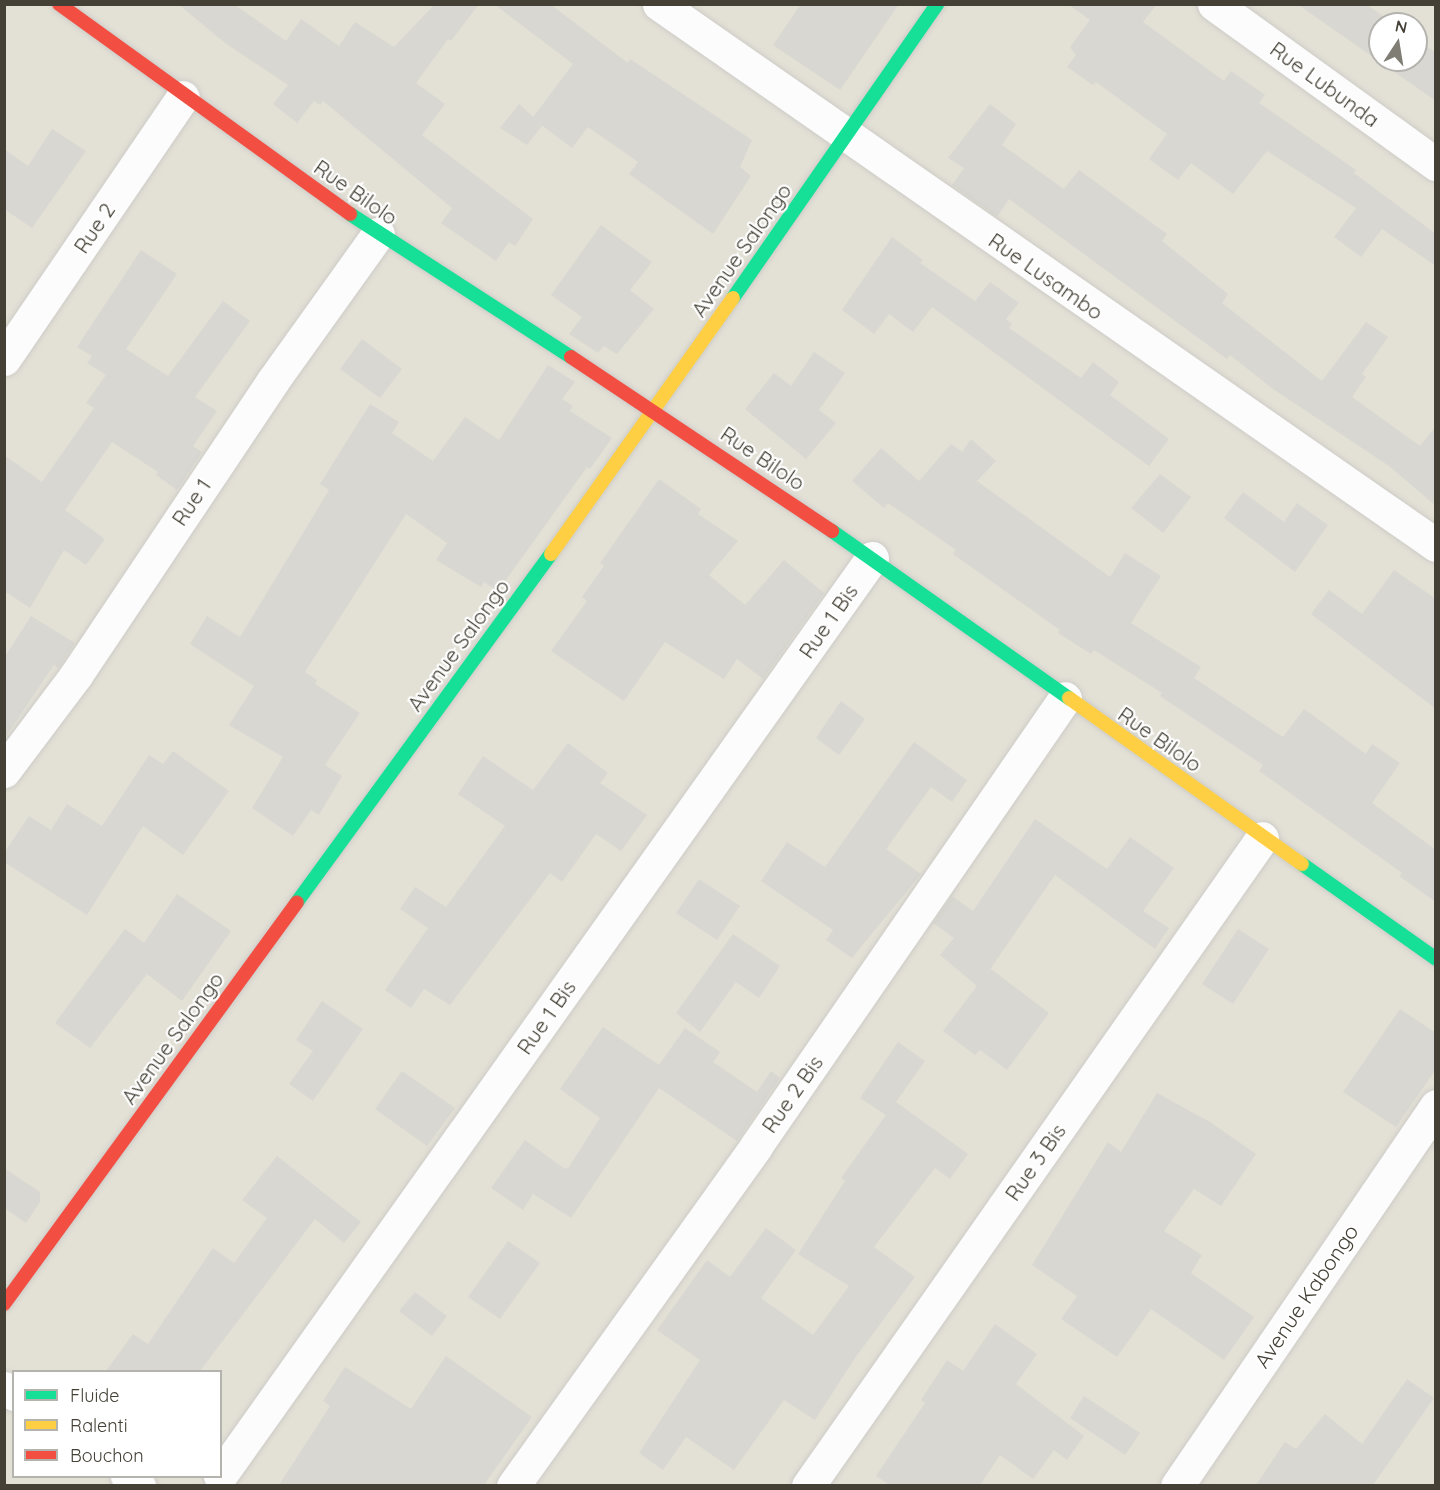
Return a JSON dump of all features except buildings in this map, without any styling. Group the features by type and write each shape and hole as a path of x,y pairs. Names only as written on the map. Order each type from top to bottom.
{"street":[{"name":"Rue Bilolo","path":"59,4 183,97 378,234 655,411 872,558 1065,698 1436,959"},
{"name":"Rue Lusambo","path":"659,4 845,136 1436,545"},
{"name":"Avenue Salongo","path":"4,1304 655,411 937,4"},
{"name":"Rue Lubunda","path":"1214,4 1436,164"},
{"name":"Rue 2","path":"4,358 183,97"},
{"name":"Rue 1","path":"4,771 76,675 272,382 378,234"},
{"name":"Rue 1 Bis","path":"222,1473 872,558"},
{"name":"Rue 2 Bis","path":"513,1485 756,1146 1065,698"},
{"name":"Rue 3 Bis","path":"808,1485 1262,837"},
{"name":"Avenue Kabongo","path":"1177,1485 1436,1106"}],"shaded area":[{"path":"5,5 1435,5 1435,1485 5,1485"}],"traffic: fast":[{"path":"733,298 937,4"},
{"path":"350,214 571,357"},
{"path":"832,531 1069,698"},
{"path":"297,902 551,554"},
{"path":"1302,864 1436,959"}],"traffic: slow":[{"path":"551,554 733,298"},
{"path":"1069,698 1302,864"}],"traffic: jam":[{"path":"59,4 350,214"},
{"path":"571,357 832,531"},
{"path":"4,1304 297,902"}]}
